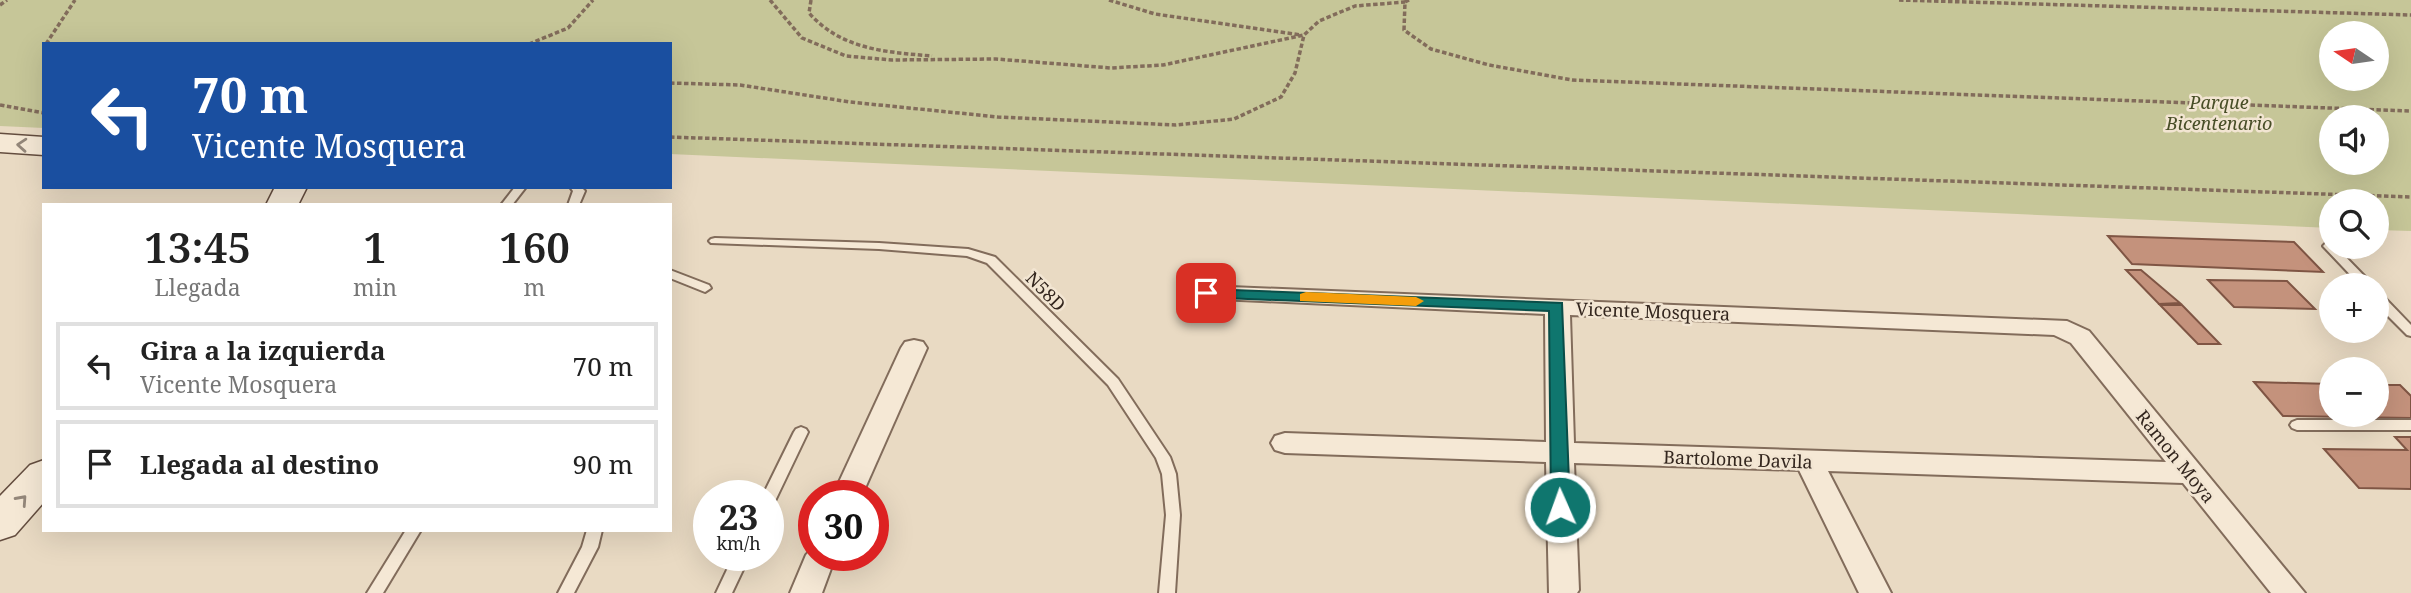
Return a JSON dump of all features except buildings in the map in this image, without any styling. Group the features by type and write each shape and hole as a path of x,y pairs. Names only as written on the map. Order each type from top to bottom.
{"street":[{"path":"0,143 42,146"},
{"name":"Vicente Mosquera","path":"1206,293 2059,327"},
{"path":"1557,307 1563,590"},
{"name":"Ramon Moya","path":"2059,327 2080,337 2289,593"},
{"path":"854,480 914,348"},
{"name":"Bartolome Davila","path":"1285,443 2191,473"},
{"path":"1809,462 1875,593"},
{"path":"0,524 42,477"},
{"path":"806,593 815,571"}],"lane":[{"path":"508,203 519,189"},
{"name":"N58D","path":"715,241 879,246 968,253 991,260 1112,382 1163,457 1169,474 1173,515 1167,593"},
{"path":"2342,259 2355,273"},
{"path":"672,275 705,288"},
{"path":"2389,309 2411,332"},
{"path":"2297,425 2411,425"},
{"path":"778,480 802,432"},
{"path":"375,593 413,532"},
{"path":"566,593 590,547 594,532"},
{"path":"724,593 734,571"}],"path":[{"path":"0,5 7,0"},
{"path":"47,42 75,0"},
{"path":"533,42 568,28 593,0"},
{"path":"770,0 802,38 846,56 892,60 948,57"},
{"path":"811,0 809,13 821,30 839,42 889,52 948,57 1124,67 1163,65 1304,36"},
{"path":"1109,0 1155,14 1304,36"},
{"path":"1899,0 2075,3 2411,15"},
{"path":"672,83 740,85 850,102 998,117 1177,125 1234,118 1263,108 1281,97 1295,74 1304,36 1319,21 1355,6 1407,1 1404,30 1431,49 1489,65 1572,80 2411,111"},
{"path":"0,105 42,113"},
{"path":"672,137 2411,197"}],"green space":[{"name":"Parque Bicentenario","path":"0,0 2411,0 2411,231 2389,230 2389,189 2319,189 2319,227 672,154 672,42 42,42 42,128 0,126"}],"slow traffic":[{"path":"1306,297 1416,301"}],"route":[{"path":"1206,293 1557,307 1560,507"}]}
